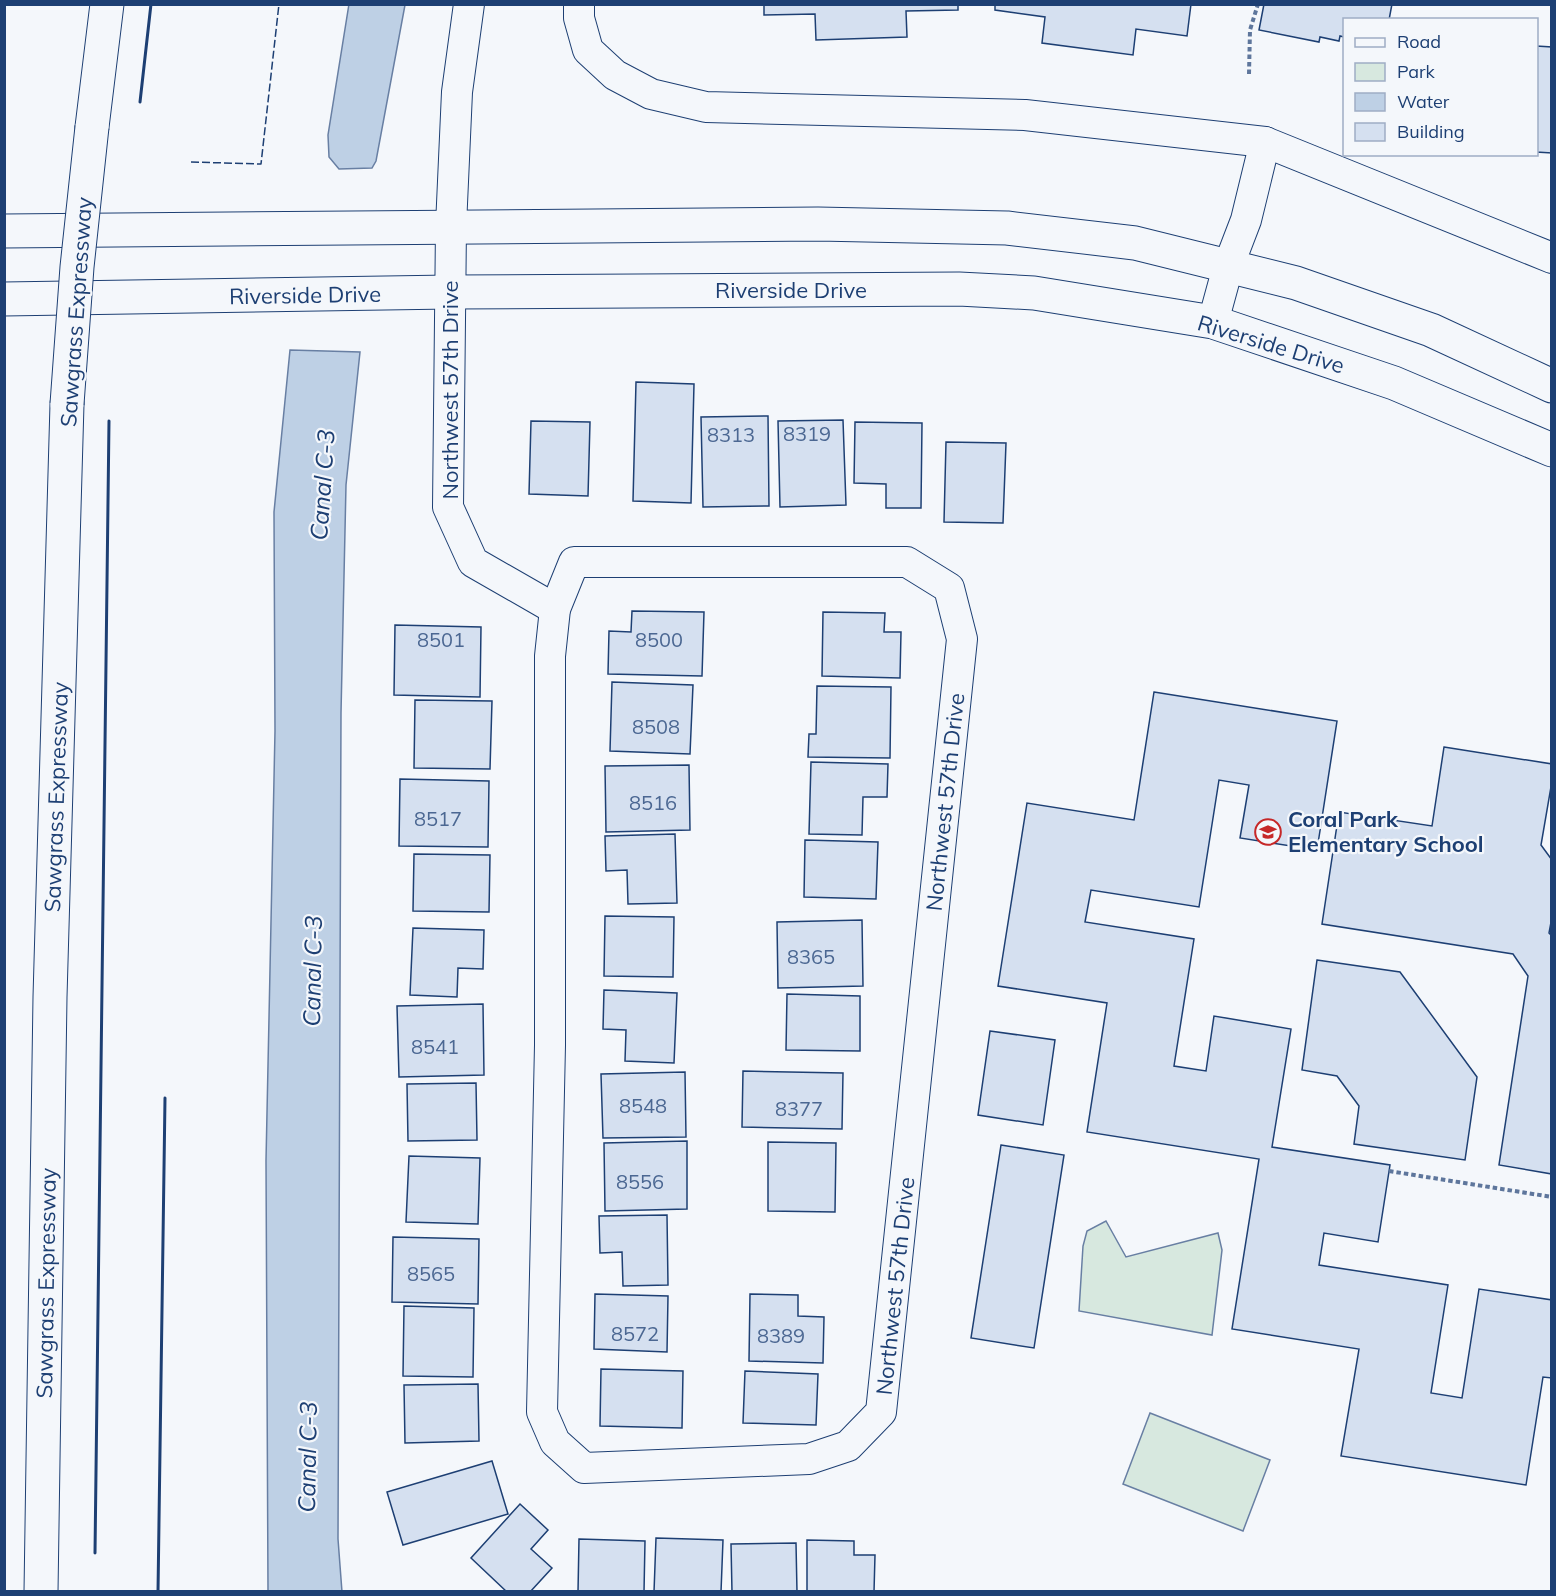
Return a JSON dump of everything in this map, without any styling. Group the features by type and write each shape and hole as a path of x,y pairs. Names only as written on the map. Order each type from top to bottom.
{"main road":[{"name":"Sawgrass Expressway","path":"41,1592 50,997 67,405 77,267 107,4"},
{"path":"4,231 818,224 1007,228 1135,243 1296,283 1431,330 1551,386"},
{"name":"Riverside Drive","path":"4,299 450,292 959,289 1034,292 1213,322 1394,383 1551,450"}],"street":[{"name":"Northwest 57th Drive","path":"469,4 457,92 451,226 448,507 473,562 555,609"},
{"path":"579,4 579,18 588,50 615,75 651,94 706,107 1025,115 1265,142 1551,258"},
{"path":"1213,322 1228,267 1246,220 1265,142"},
{"name":"Northwest 57th Drive","path":"574,562 907,562 949,588 962,639 881,1412 848,1446 809,1459 584,1468 555,1442 542,1412 550,1045 550,656 555,609 574,562"}],"path":[{"path":"1249,74 1250,30 1258,4"},
{"path":"1389,1172 1551,1197"}],"green space":[{"path":"1106,1221 1126,1257 1218,1233 1222,1250 1212,1335 1079,1311 1083,1246 1087,1231"},
{"path":"1150,1413 1270,1460 1243,1531 1123,1484"}],"water":[{"path":"349,4 405,5 376,161 372,168 339,169 329,157 328,135"},
{"name":"Canal C-3","path":"290,350 360,352 346,485 341,713 338,1539 342,1592 268,1591 266,1161 275,731 274,512"}],"building":[{"path":"764,4 958,4 958,10 906,11 907,37 816,40 815,14 764,15"},
{"path":"995,4 1191,4 1187,36 1136,29 1133,55 1042,43 1045,17 995,10"},
{"path":"1264,4 1392,4 1389,18 1343,18 1343,37 1340,36 1339,41 1320,37 1319,42 1259,30"},
{"path":"1538,46 1552,47 1552,153 1538,152"},
{"path":"636,382 694,384 691,503 633,501"},
{"path":"768,416 769,506 703,507 701,417"},
{"path":"843,420 846,505 780,507 778,421"},
{"path":"531,421 590,422 588,496 529,494"},
{"path":"855,422 922,423 921,508 886,508 886,484 854,483"},
{"path":"946,442 1006,443 1003,523 944,522"},
{"path":"632,611 704,612 702,676 608,674 609,631 631,632"},
{"path":"823,612 885,613 884,632 901,632 900,678 822,676"},
{"path":"395,625 481,627 480,697 394,695"},
{"path":"612,682 693,685 690,754 610,751"},
{"path":"817,686 891,687 890,758 808,757 809,734 816,734"},
{"path":"1154,692 1337,721 1317,850 1240,838 1249,785 1219,780 1199,907 1091,890 1085,922 1194,939 1174,1066 1206,1071 1214,1016 1291,1029 1272,1147 1390,1165 1378,1242 1324,1233 1319,1265 1448,1285 1431,1393 1462,1398 1479,1289 1552,1300 1552,1378 1543,1377 1526,1485 1341,1456 1359,1349 1232,1329 1259,1159 1087,1132 1107,1003 998,986 1027,803 1134,820"},
{"path":"415,700 492,701 490,769 414,768"},
{"path":"1444,747 1552,764 1552,781 1541,845 1552,860 1552,917 1549,933 1552,936 1552,1174 1499,1165 1528,976 1513,954 1322,924 1339,812 1432,826"},
{"path":"811,762 888,764 887,797 863,797 862,835 809,834"},
{"path":"689,765 690,830 606,832 605,766"},
{"path":"400,779 489,781 488,847 399,846"},
{"path":"675,834 677,903 628,904 627,870 606,871 605,836"},
{"path":"805,840 878,842 876,899 804,897"},
{"path":"414,854 490,855 489,912 413,911"},
{"path":"605,916 674,917 673,977 604,976"},
{"path":"862,920 863,986 778,988 777,922"},
{"path":"413,928 484,930 483,969 458,968 457,997 410,995"},
{"path":"1317,960 1400,972 1477,1077 1465,1160 1354,1144 1359,1106 1337,1076 1302,1070"},
{"path":"604,990 677,993 674,1063 625,1061 626,1030 603,1029"},
{"path":"787,994 860,996 860,1051 786,1050"},
{"path":"483,1004 484,1075 399,1077 397,1006"},
{"path":"990,1031 1055,1040 1043,1125 978,1115"},
{"path":"743,1071 843,1073 842,1129 742,1127"},
{"path":"685,1072 686,1137 603,1138 601,1074"},
{"path":"476,1083 477,1140 408,1141 407,1084"},
{"path":"687,1141 687,1209 605,1211 604,1143"},
{"path":"768,1142 836,1143 835,1212 768,1211"},
{"path":"1001,1145 1064,1155 1034,1348 971,1338"},
{"path":"409,1156 480,1158 478,1224 406,1222"},
{"path":"667,1215 668,1285 623,1286 622,1252 600,1253 599,1216"},
{"path":"393,1237 479,1239 478,1304 392,1302"},
{"path":"595,1294 668,1296 667,1352 594,1349"},
{"path":"750,1294 798,1295 798,1316 824,1317 823,1363 749,1361"},
{"path":"404,1306 474,1308 473,1377 403,1376"},
{"path":"601,1369 683,1371 682,1428 600,1426"},
{"path":"745,1371 818,1374 816,1425 743,1423"},
{"path":"478,1384 479,1441 405,1443 404,1385"},
{"path":"492,1461 508,1514 403,1545 387,1492"},
{"path":"520,1504 548,1530 531,1549 552,1568 530,1592 507,1592 471,1558"},
{"path":"656,1538 723,1540 721,1592 654,1592"},
{"path":"579,1539 645,1541 644,1592 578,1592"},
{"path":"807,1540 854,1541 854,1555 875,1555 874,1592 807,1592"},
{"path":"796,1543 797,1592 732,1592 731,1544"}],"fence":[{"path":"191,162 261,164 279,4"}],"wall":[{"path":"140,102 151,4"},
{"path":"95,1553 109,421"},
{"path":"158,1592 165,1098"}],"place":[{"name":"Coral Park Elementary School","path":"1268,832"}]}
